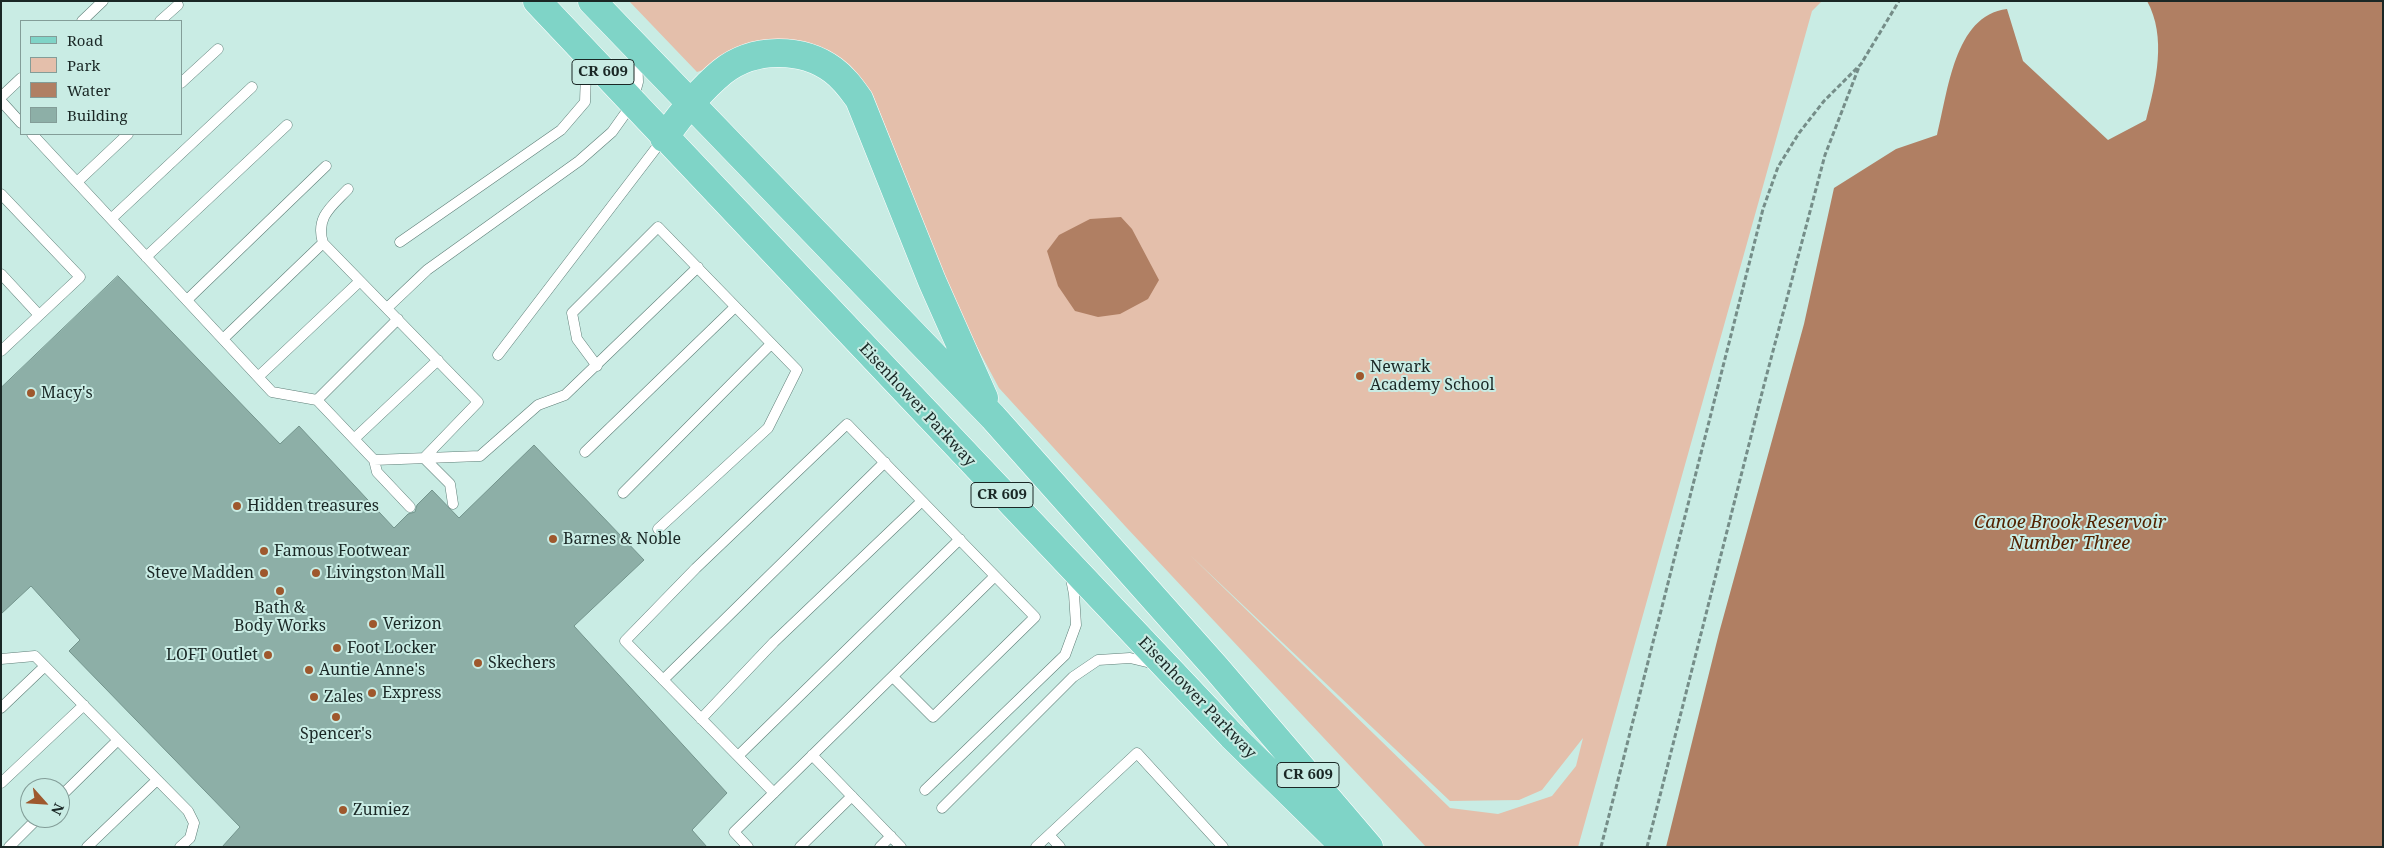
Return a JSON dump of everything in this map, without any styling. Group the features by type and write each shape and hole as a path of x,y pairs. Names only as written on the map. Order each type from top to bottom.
{"main road":[{"name":"Eisenhower Parkway","path":"537,1 664,138 1165,666 1232,736 1345,847"},
{"name":"Eisenhower Parkway","path":"592,1 689,104 993,417 1217,669 1369,847"},
{"path":"664,138 689,104 723,71 740,61 758,55 797,54 816,60 847,82 859,98 932,281 993,417"}],"lane":[{"path":"83,20 103,1"},
{"path":"161,20 178,5"},
{"path":"400,242 561,130 585,102 586,73 574,41"},
{"path":"182,82 218,49"},
{"path":"387,308 427,270 579,161 612,132 632,104 638,82 636,49"},
{"path":"1,97 20,79"},
{"path":"111,219 252,87"},
{"path":"1,101 20,122"},
{"path":"146,257 287,125"},
{"path":"36,135 77,182 272,392 317,400 374,460 376,472 410,507"},
{"path":"77,182 127,135"},
{"path":"498,354 664,138"},
{"path":"186,300 326,166"},
{"path":"348,188 323,216 319,231 323,243 478,402 424,458"},
{"path":"1,194 80,277 1,350"},
{"path":"597,366 577,339 572,313 658,227 797,370 768,428 658,529"},
{"path":"223,339 323,243"},
{"path":"374,460 480,456 538,405 565,395 698,267"},
{"path":"1,274 39,315"},
{"path":"258,377 360,281"},
{"path":"585,452 735,307"},
{"path":"317,400 398,320"},
{"path":"623,493 771,344"},
{"path":"354,439 438,360"},
{"path":"774,793 625,641 696,568 847,424 1035,617 933,717 893,677"},
{"path":"424,458 450,484 453,504"},
{"path":"663,680 885,462"},
{"path":"701,719 774,642 922,501"},
{"path":"738,756 960,539"},
{"path":"924,790 1065,655 1076,625 1074,594 1067,563"},
{"path":"748,847 734,832 995,576"},
{"path":"1,659 35,656 188,811 194,823 190,838 180,847"},
{"path":"942,808 1073,677 1098,660 1130,658 1165,666"},
{"path":"1,708 45,666"},
{"path":"1,783 84,706"},
{"path":"70,787 118,740"},
{"path":"1036,847 1138,753 1223,847"},
{"path":"812,755 901,847"},
{"path":"88,847 157,780"},
{"path":"800,847 852,796"},
{"path":"9,847 28,828"},
{"path":"1049,835 1060,847"},
{"path":"880,847 891,836"}],"path":[{"path":"1647,847 1764,385 1825,155 1860,64 1899,1"},
{"path":"1601,847 1763,209 1778,167 1799,133 1824,102 1860,64"}],"green space":[{"name":"Newark Academy School","path":"629,1 1822,1 1812,11 1578,847 1426,847 1126,527 999,388 959,313 873,95 798,40 697,72","holes":["1190,555 1450,801 1519,800 1542,790 1583,738 1576,766 1552,796 1498,814 1450,808"]}],"water":[{"name":"Canoe Brook Reservoir Number Three","path":"2147,1 2383,1 2383,847 1666,847 1719,633 1804,324 1834,188 1896,149 1937,135 1950,78 1964,40 1975,25 1989,14 2007,9 2023,61 2108,140 2146,120 2158,60 2157,29"},
{"path":"1121,217 1132,229 1159,280 1148,299 1120,314 1098,317 1075,311 1058,286 1047,251 1059,235 1090,219"}],"building":[{"name":"Livingston Mall","path":"118,276 280,444 299,426 394,528 408,514 415,512 417,505 432,490 459,518 534,445 644,560 574,626 727,793 692,830 707,847 222,847 240,827 69,651 80,640 31,586 1,614 1,388"}],"place":[{"name":"Newark Academy School","path":"1360,376"},
{"name":"Macy's","path":"31,393"},
{"name":"Hidden treasures","path":"237,506"},
{"name":"Barnes & Noble","path":"553,539"},
{"name":"Famous Footwear","path":"264,551"},
{"name":"Steve Madden","path":"264,573"},
{"name":"Livingston Mall","path":"316,573"},
{"name":"Bath & Body Works","path":"280,591"},
{"name":"Verizon","path":"373,624"},
{"name":"Foot Locker","path":"337,648"},
{"name":"LOFT Outlet","path":"268,655"},
{"name":"Skechers","path":"478,663"},
{"name":"Auntie Anne's","path":"309,670"},
{"name":"Express","path":"372,693"},
{"name":"Zales","path":"314,697"},
{"name":"Spencer's","path":"336,717"},
{"name":"Zumiez","path":"343,810"}]}
